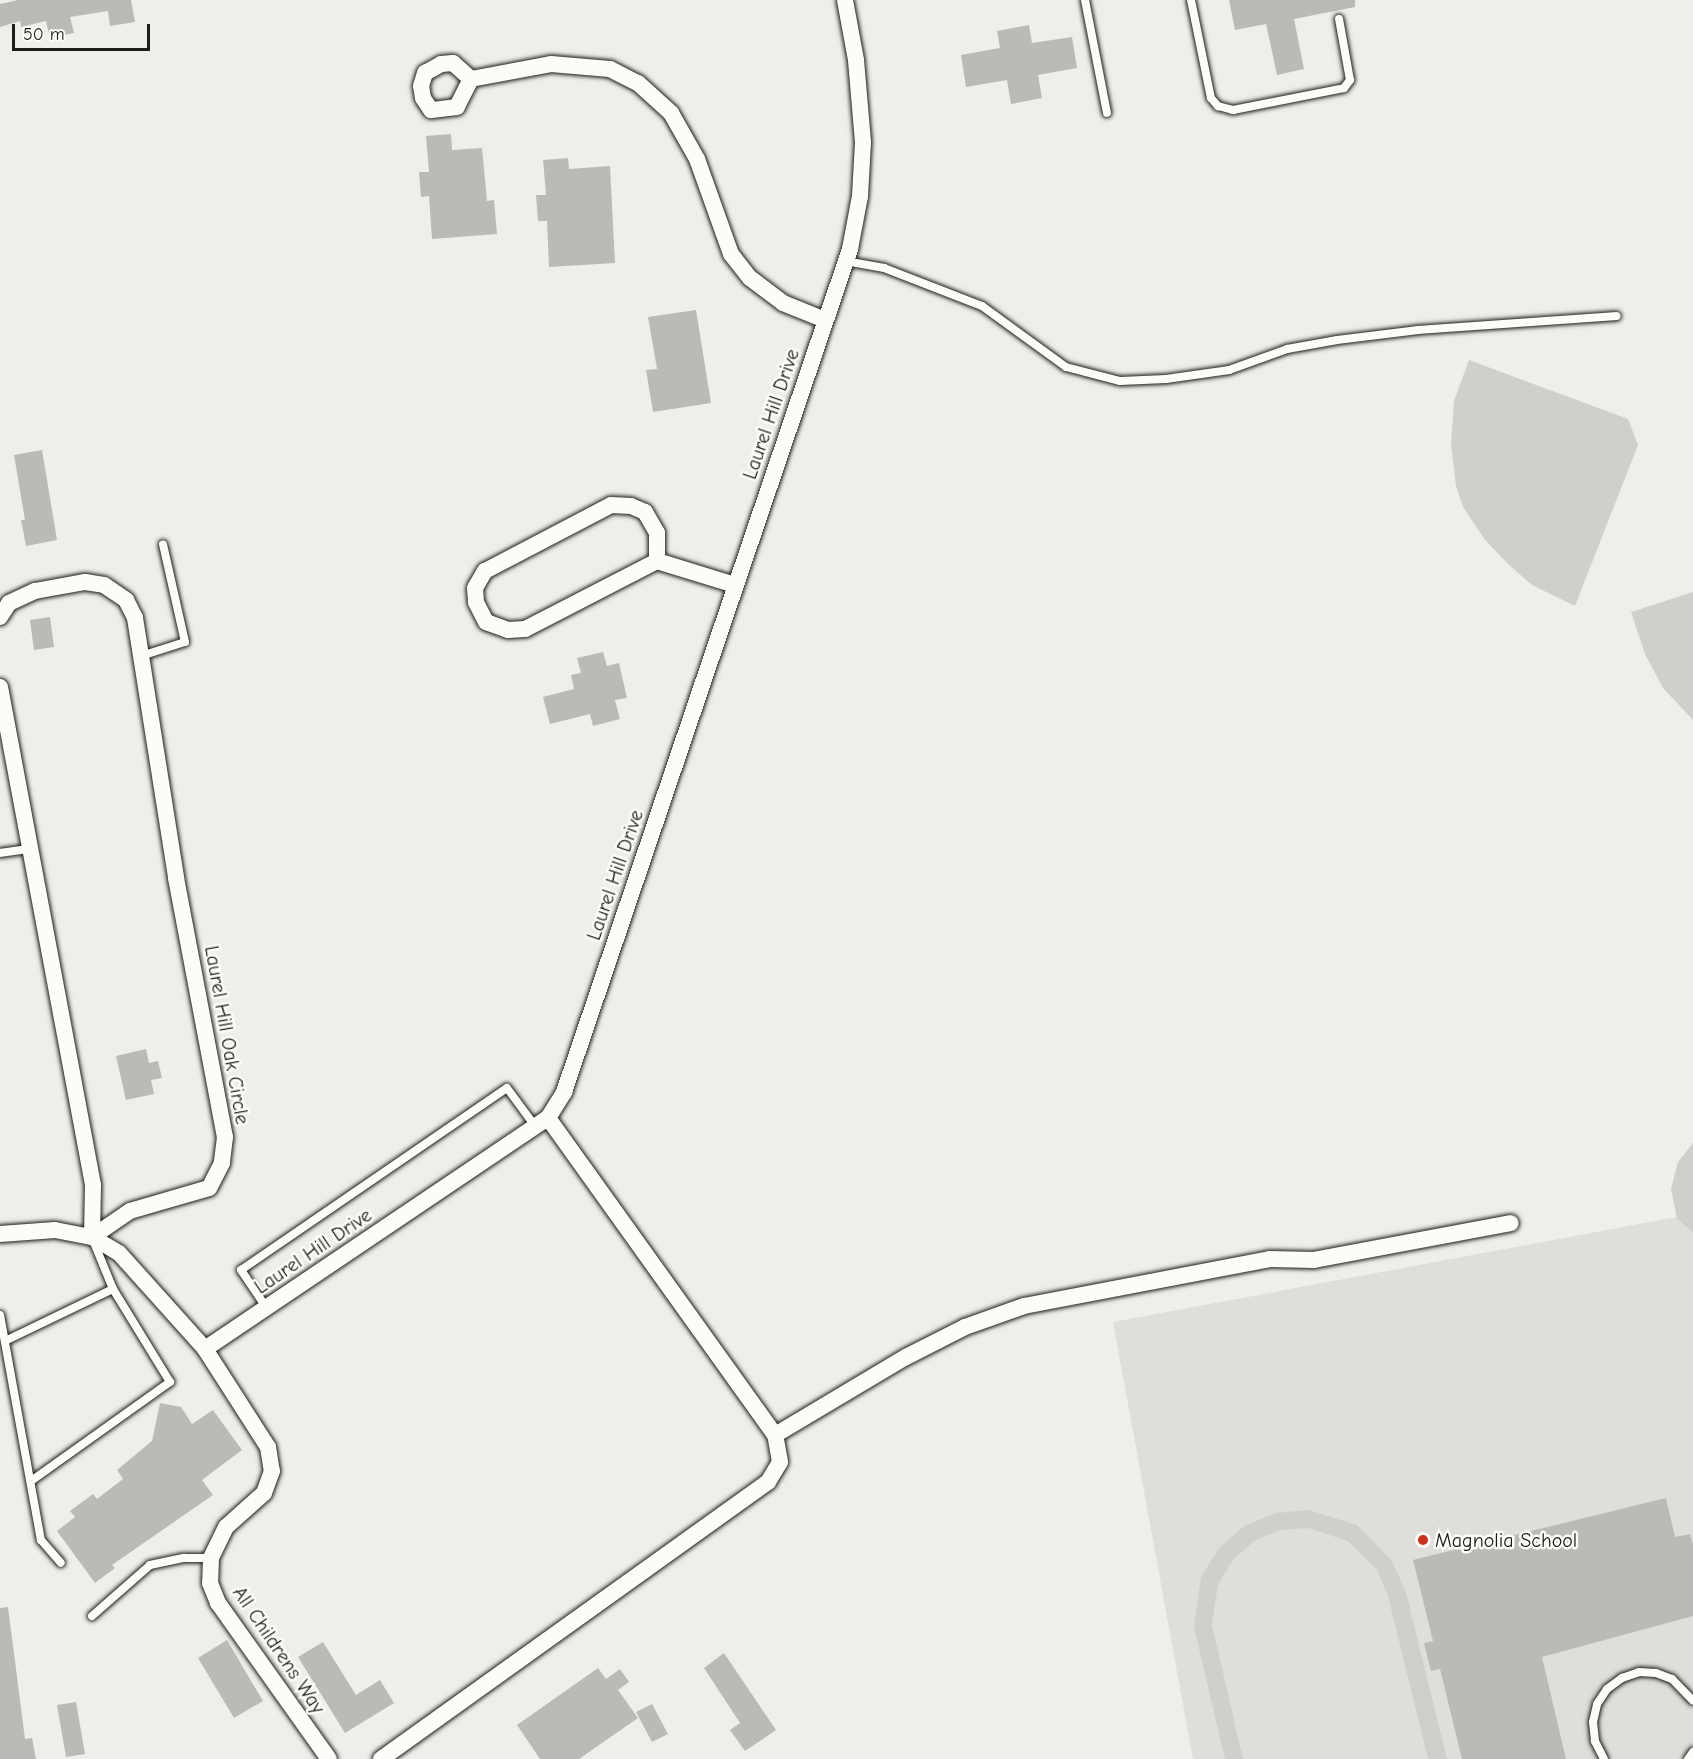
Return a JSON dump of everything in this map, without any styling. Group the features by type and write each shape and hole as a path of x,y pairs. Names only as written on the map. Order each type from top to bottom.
{"street":[{"name":"Laurel Hill Drive","path":"205,1349 541,1122 564,1092 845,261 860,196 862,142 856,60 845,0"},
{"path":"471,79 551,64 610,69 638,83 671,113 697,159 731,254 750,278 783,303 825,320"},
{"path":"657,561 657,532 645,512 631,506 611,505 485,571 475,588 476,602 486,622 508,630 525,628 657,561 735,585"},
{"name":"Laurel Hill Oak Circle","path":"0,618 9,603 35,591 85,582 104,585 126,600 135,618 176,878 225,1137 222,1163 209,1188 130,1211 92,1237"},
{"path":"0,687 5,737 30,849 93,1185 92,1237"},
{"path":"381,1759 768,1482 780,1462 775,1435 541,1122"},
{"path":"775,1435 916,1352 965,1327 1024,1306 1270,1259 1314,1260 1511,1223"},
{"path":"0,1234 54,1230 92,1237 119,1253 205,1349"},
{"name":"All Childrens Way","path":"205,1349 268,1447 272,1471 264,1493 226,1527 211,1558 210,1583 218,1603 329,1759"}],"lane":[{"path":"1085,0 1107,113"},
{"path":"1191,0 1211,98 1218,106 1233,110 1344,88 1350,81 1339,19"},
{"path":"845,261 884,268 982,306 1066,367 1120,381 1166,379 1229,370 1287,349 1349,339 1617,316"},
{"path":"141,657 185,642 163,544"},
{"path":"0,853 30,849"},
{"path":"266,1307 241,1270 507,1088 541,1122"},
{"path":"31,1481 170,1382 113,1288 92,1237"},
{"path":"5,1341 113,1288"},
{"path":"0,1315 41,1540 61,1563"},
{"path":"92,1616 150,1565 184,1558 211,1558"},
{"path":"1599,1759 1594,1741 1593,1722 1597,1704 1607,1689 1622,1678 1639,1672 1656,1673 1672,1679 1693,1701"},
{"path":"1594,1741 1604,1759"},
{"path":"1688,1759 1693,1752"}],"shaded area":[{"path":"1469,360 1628,419 1638,445 1575,606 1532,585 1507,563 1485,540 1463,507 1456,486 1451,444 1454,401"},
{"path":"1693,592 1693,720 1663,688 1645,654 1631,612"},
{"path":"1693,1143 1693,1232 1677,1219 1671,1189 1678,1162"},
{"name":"Magnolia School","path":"1693,1214 1693,1759 1193,1759 1113,1322"},
{"path":"1309,1510 1357,1525 1392,1561 1406,1592 1447,1759 1428,1759 1388,1596 1377,1570 1348,1541 1308,1528 1280,1530 1254,1541 1233,1560 1218,1584 1212,1625 1243,1759 1225,1759 1194,1627 1201,1577 1219,1548 1244,1526 1276,1513"}],"building":[{"path":"18,0 131,0 135,22 110,26 108,11 70,17 74,33 50,38 46,21 21,27 20,21 0,27 0,4"},
{"path":"1229,0 1355,0 1355,7 1294,19 1304,69 1277,75 1266,24 1235,30"},
{"path":"1029,25 1032,43 1072,37 1077,68 1038,75 1042,98 1011,104 1007,80 966,87 961,55 1000,48 997,31"},
{"path":"451,134 452,150 482,148 487,201 494,200 497,234 432,239 429,196 421,197 419,172 429,172 426,136"},
{"path":"568,158 569,169 610,166 615,263 549,267 547,221 538,221 536,195 546,195 543,160"},
{"path":"696,310 711,403 653,412 646,370 657,369 648,317"},
{"path":"42,450 57,540 26,546 21,520 25,520 14,455"},
{"path":"50,617 54,647 34,650 30,620"},
{"path":"603,652 607,666 619,663 627,698 615,700 620,719 593,726 590,714 550,724 543,697 574,689 571,675 581,673 577,658"},
{"path":"146,1049 149,1063 158,1061 162,1078 151,1080 154,1094 126,1100 116,1056"},
{"path":"160,1403 181,1407 192,1424 213,1410 242,1450 202,1480 213,1495 112,1565 115,1568 95,1583 57,1531 75,1517 70,1511 93,1494 97,1499 123,1479 117,1470 152,1441"},
{"path":"1666,1498 1675,1537 1690,1534 1693,1544 1693,1616 1542,1657 1566,1759 1462,1759 1440,1669 1431,1671 1424,1643 1433,1641 1413,1560"},
{"path":"8,1607 25,1739 32,1738 36,1759 0,1759 0,1608"},
{"path":"227,1640 263,1701 234,1718 198,1658"},
{"path":"323,1642 356,1695 380,1680 394,1703 345,1733 298,1657"},
{"path":"724,1653 776,1730 745,1751 730,1730 740,1723 704,1668"},
{"path":"598,1668 606,1679 620,1669 629,1682 618,1690 638,1718 579,1759 540,1759 517,1725"},
{"path":"76,1702 85,1754 66,1757 57,1705"},
{"path":"652,1704 668,1734 652,1742 636,1712"}],"place":[{"name":"Magnolia School","path":"1423,1540"}]}
